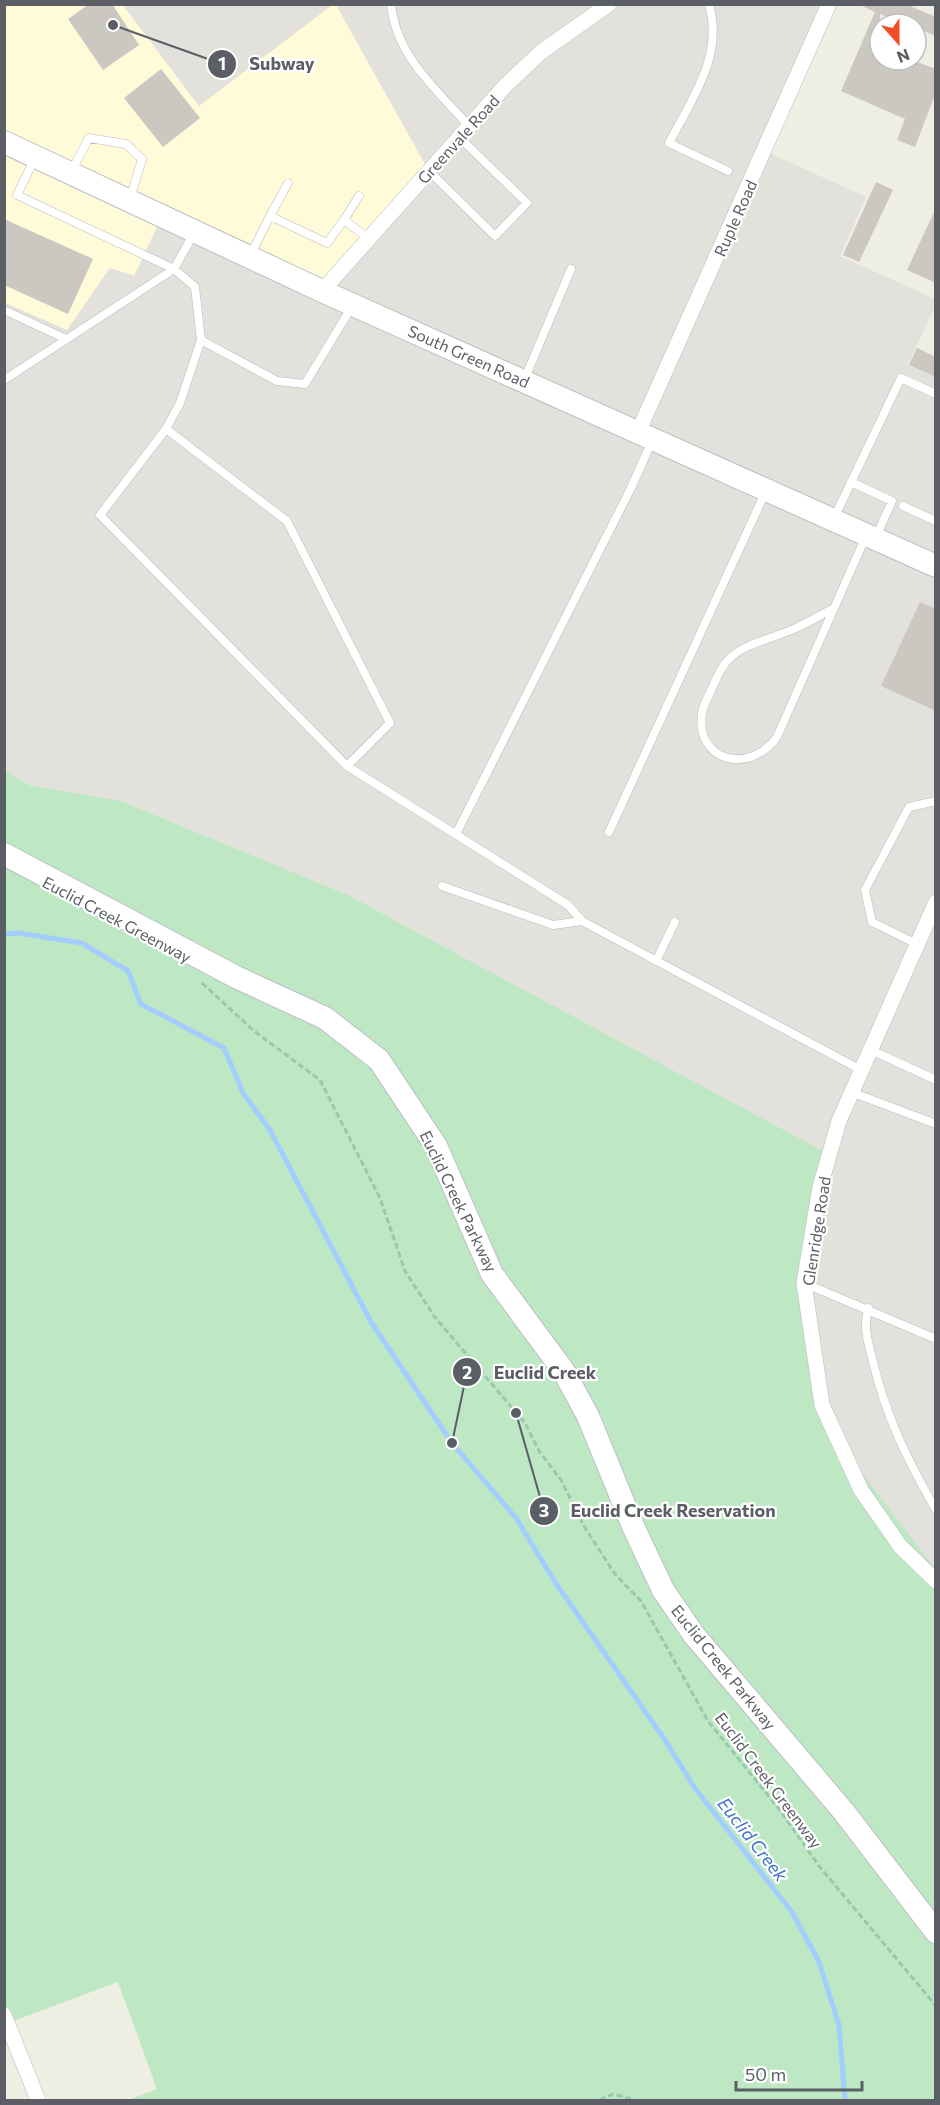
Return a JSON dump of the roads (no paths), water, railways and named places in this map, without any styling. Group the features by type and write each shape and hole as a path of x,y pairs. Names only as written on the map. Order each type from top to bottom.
{"street":[{"name":"Greenvale Road","path":"322,291 505,86 541,52 609,4"},
{"name":"Ruple Road","path":"646,434 829,4"},
{"name":"South Green Road","path":"4,142 353,305 871,536 934,561"},
{"name":"Euclid Creek Parkway","path":"4,854 236,977 325,1018 379,1060 436,1146 492,1274 563,1370 583,1407 663,1590 694,1635 844,1812 936,1932"},
{"name":"Glenridge Road","path":"936,902 839,1121 820,1187 804,1282 822,1405 861,1490 900,1546 936,1581"},
{"path":"4,2015 38,2100"}],"lane":[{"path":"391,4 393,27 415,66 464,131 527,203 495,236 429,171"},
{"path":"709,4 714,21 713,54 669,143 728,171"},
{"path":"70,173 89,138 126,144 142,159 129,201"},
{"path":"36,157 17,195 174,269 195,287 201,340 180,403 166,429 100,515 347,766 568,905 582,921 861,1070"},
{"path":"249,257 288,183"},
{"path":"270,216 327,243 359,196"},
{"path":"344,220 369,238"},
{"path":"4,380 174,269 195,231"},
{"path":"524,380 571,269"},
{"path":"201,340 277,381 305,384 353,305"},
{"path":"4,310 66,339"},
{"path":"834,519 901,378 936,394"},
{"path":"166,429 287,521 390,723 347,766"},
{"path":"456,834 631,488 646,434"},
{"path":"834,608 797,628 746,647 730,658 721,670 702,712 702,726 706,742 716,753 742,760 756,757 768,749 777,737 834,608 892,501 851,482"},
{"path":"609,832 766,489"},
{"path":"903,506 936,521"},
{"path":"917,944 872,922 865,890 909,807 936,801"},
{"path":"442,886 553,925 582,921"},
{"path":"656,961 675,922"},
{"path":"869,1049 936,1080"},
{"path":"851,1092 936,1124"},
{"path":"804,1282 936,1339"},
{"path":"868,1308 864,1326 883,1404 903,1451 936,1510"}],"waterway":[{"name":"Euclid Creek","path":"4,934 18,933 82,943 128,971 141,1004 224,1048 243,1093 270,1130 371,1322 452,1443 516,1518 555,1582 665,1740 694,1787 792,1912 819,1962 839,2025 845,2100"}],"place":[{"name":"Subway","path":"113,25"},
{"name":"Euclid Creek Reservation","path":"516,1413"},
{"name":"Euclid Creek","path":"452,1443"}]}
